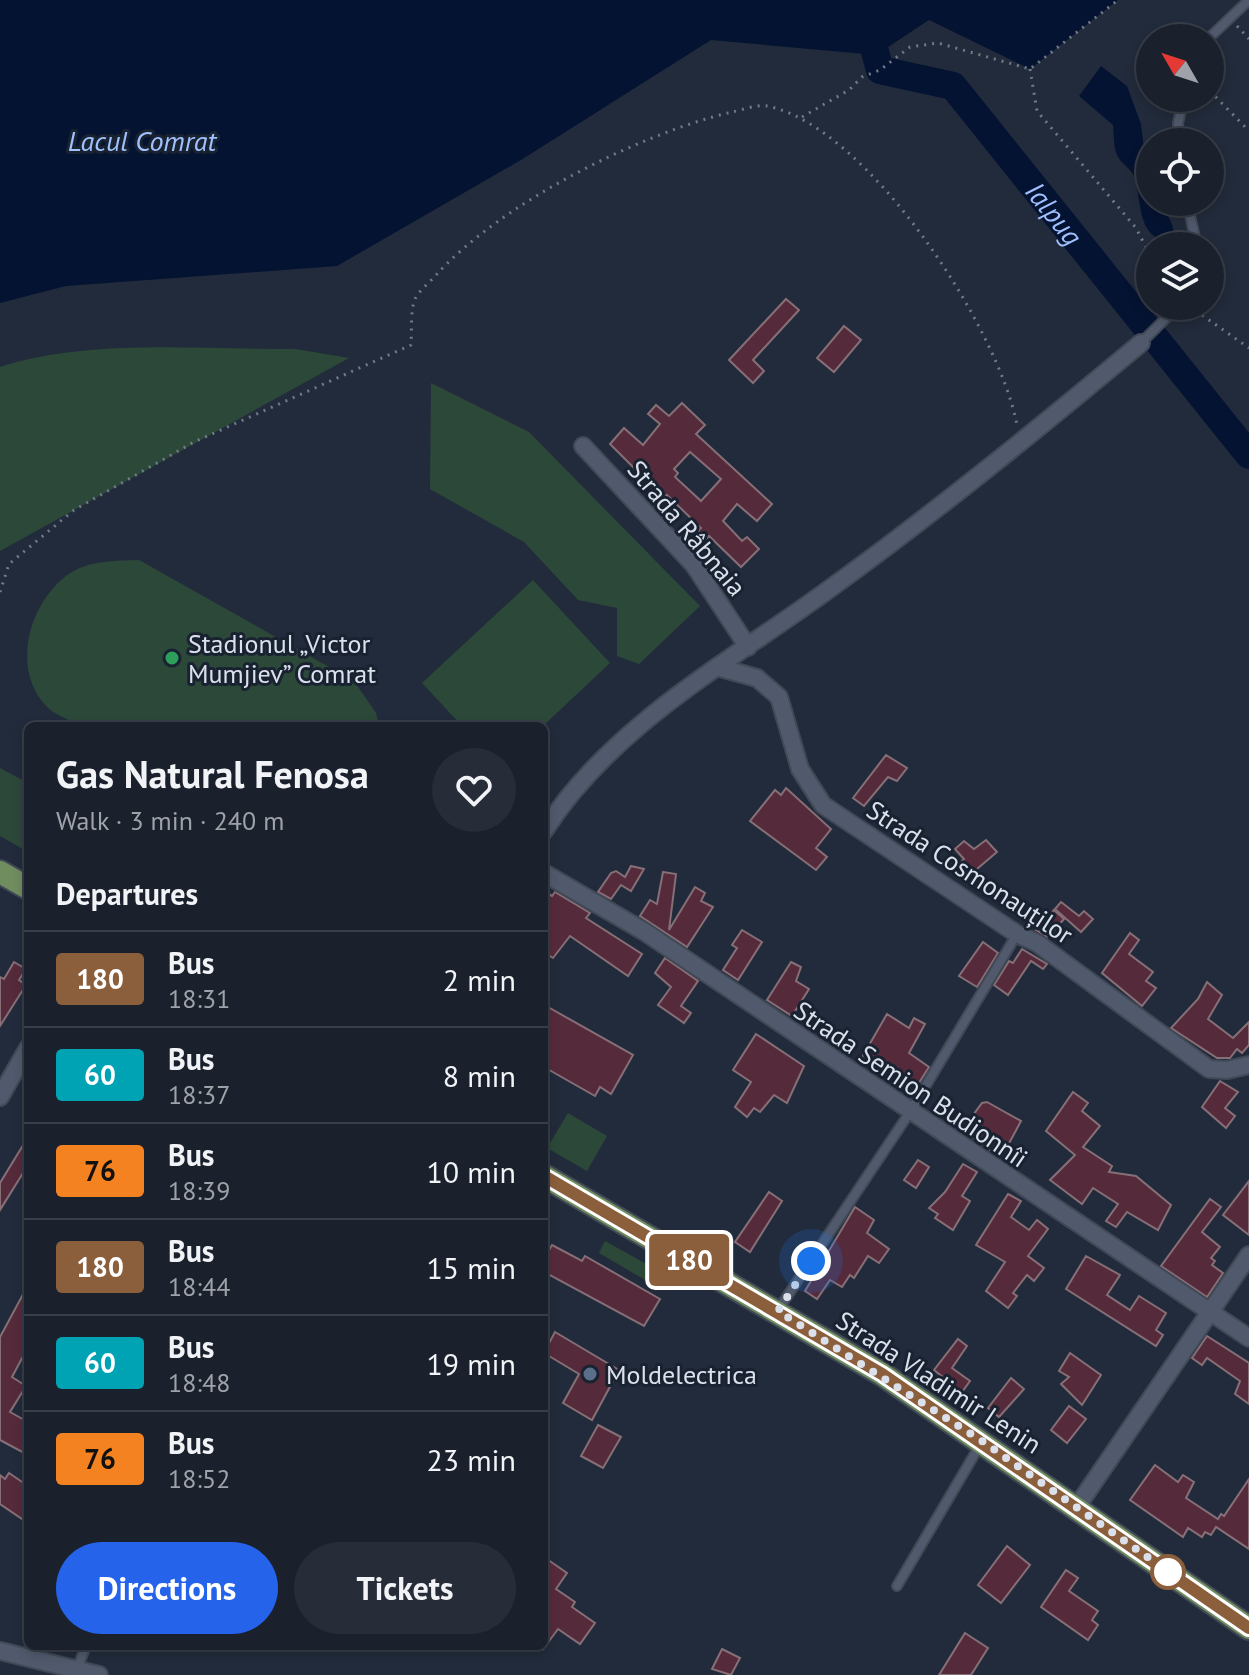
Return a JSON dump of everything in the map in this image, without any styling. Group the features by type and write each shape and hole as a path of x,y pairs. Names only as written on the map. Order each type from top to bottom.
{"main road":[{"path":"0,872 24,886"},
{"name":"Strada Vladimir Lenin","path":"548,1178 778,1311 982,1441 1249,1628"}],"street":[{"path":"548,825 582,777 602,758 717,667 910,530 1141,343"},
{"name":"Strada Râbnaia","path":"583,446 694,565 748,647"},
{"name":"Strada Cosmonauților","path":"717,667 757,678 779,697 800,769 823,805 1017,934 1037,943 1209,1069 1227,1070 1249,1065"},
{"name":"Strada Semion Budionnîi","path":"548,875 645,932 1249,1338"},
{"path":"0,1097 24,1055"},
{"path":"1076,1508 1249,1255"},
{"path":"0,1651 99,1675"}],"lane":[{"path":"1223,24 1249,0"},
{"path":"1141,343 1165,320"},
{"path":"778,1311 910,1112 1017,934"},
{"path":"897,1586 982,1441"},
{"path":"77,1669 84,1650"}],"path":[{"path":"1030,69 1118,0"},
{"path":"1229,18 1249,39"},
{"path":"802,117 849,90 862,77 880,70 910,47 938,43 1030,69"},
{"path":"1030,69 1037,111 1138,232"},
{"path":"0,592 9,564 74,510 194,442 411,345 416,298 460,249 548,191 601,161 699,120 764,105 802,117 903,207 987,339 1012,398 1020,444"},
{"path":"1224,105 1249,131"},
{"path":"1209,320 1249,348"}],"green space":[{"path":"108,349 295,349 349,358 0,551 0,367 71,352"},
{"path":"431,383 529,432 700,606 639,664 617,656 617,608 578,600 524,542 430,489"},
{"name":"Stadionul „Victor Mumjiev” Comrat","path":"139,560 354,681 376,713 378,722 72,722 58,715 47,707 35,691 29,674 27,654 30,635 45,599 57,584 80,568 105,562"},
{"path":"533,580 610,663 547,722 458,722 422,683"},
{"path":"0,768 24,781 24,850 0,836"},
{"path":"568,1113 607,1136 587,1171 548,1146"},
{"path":"605,1241 659,1271 652,1284 599,1253"}],"water":[{"name":"Lacul Comrat","path":"0,0 1118,0 1030,69 929,20 876,55 711,40 521,160 337,266 66,286 0,303"},
{"path":"1101,66 1127,86 1141,128 1136,128 1136,186 1131,171 1116,154 1113,125 1079,96"},
{"path":"1142,216 1168,216 1174,232 1150,232"}],"building":[{"path":"786,299 799,310 753,360 764,371 753,383 729,360"},
{"path":"844,326 861,340 834,372 817,358"},
{"path":"682,403 705,425 696,434 772,504 757,521 737,504 723,521 742,541 747,537 759,549 741,567 709,536 706,539 698,531 701,528 667,495 661,501 652,492 655,489 610,444 624,428 643,445 660,424 648,414 656,405 669,416","holes":["690,452 721,479 701,501 675,477 678,473 674,469"]},
{"path":"886,755 907,768 897,781 888,777 864,806 853,798"},
{"path":"786,788 831,829 816,848 827,857 816,870 750,821 775,790 781,795"},
{"path":"986,840 997,852 964,880 954,868 964,859 955,849 964,841 974,849"},
{"path":"631,866 644,869 631,891 621,885 611,899 598,892 611,873 616,871 625,877"},
{"path":"663,872 676,874 669,930 695,887 705,893 701,901 713,907 687,947 640,916 650,900 657,904"},
{"path":"555,892 590,913 586,918 642,954 628,976 570,936 553,958 548,955 548,893 552,896"},
{"path":"1061,902 1079,916 1084,911 1093,919 1081,932 1055,909"},
{"path":"1054,910 1064,919 1048,937 1036,930"},
{"path":"742,930 762,942 738,980 723,970 737,948 732,945"},
{"path":"1130,933 1139,940 1129,954 1153,972 1146,981 1156,988 1142,1006 1102,973"},
{"path":"983,942 998,953 977,987 959,976"},
{"path":"1022,949 1047,964 1043,969 1031,961 1008,995 994,985 1009,961 1013,963"},
{"path":"665,958 698,981 681,1006 691,1013 684,1023 658,1005 671,987 655,973"},
{"path":"14,962 24,968 19,980 24,988 0,1026 0,977 4,979"},
{"path":"791,962 801,967 796,981 809,989 792,1016 767,1000"},
{"path":"1207,982 1222,995 1208,1019 1233,1038 1249,1022 1249,1045 1242,1053 1237,1049 1230,1058 1217,1058 1171,1028 1198,999"},
{"path":"548,1007 633,1055 611,1094 600,1087 595,1096 548,1069"},
{"path":"887,1014 909,1028 914,1018 925,1024 909,1053 929,1067 917,1086 903,1076 895,1086 861,1059"},
{"path":"756,1034 804,1066 787,1103 774,1095 760,1112 754,1108 747,1117 735,1107 751,1082 733,1070"},
{"path":"1220,1081 1238,1092 1225,1108 1235,1116 1226,1128 1202,1107"},
{"path":"1073,1092 1088,1103 1082,1111 1100,1126 1083,1147 1112,1166 1109,1172 1136,1176 1171,1205 1158,1230 1127,1212 1116,1227 1106,1221 1118,1204 1093,1188 1082,1204 1050,1180 1075,1155 1046,1131"},
{"path":"987,1102 1021,1121 1006,1149 1002,1147 997,1155 962,1130 982,1103"},
{"path":"24,1144 24,1171 0,1210 0,1183"},
{"path":"918,1160 929,1167 916,1188 904,1180"},
{"path":"963,1164 977,1172 962,1196 970,1201 953,1230 935,1218 938,1214 929,1208 945,1192"},
{"path":"1249,1181 1249,1235 1223,1215"},
{"path":"769,1192 782,1201 750,1252 735,1242"},
{"path":"1008,1194 1021,1201 1011,1217 1029,1230 1037,1220 1048,1229 1028,1256 1044,1268 1034,1281 1027,1275 1013,1293 1017,1296 1008,1308 986,1291 1005,1262 976,1245"},
{"path":"1210,1199 1221,1207 1202,1232 1220,1247 1211,1258 1215,1261 1212,1265 1223,1273 1207,1297 1161,1266"},
{"path":"855,1207 874,1220 867,1233 889,1249 879,1263 868,1256 854,1278 850,1275 842,1287 830,1280 817,1299 805,1291"},
{"path":"552,1245 582,1261 585,1256 660,1299 644,1326 548,1274 548,1252"},
{"path":"1086,1256 1120,1275 1107,1295 1130,1310 1139,1296 1166,1313 1156,1330 1163,1335 1156,1346 1066,1289"},
{"path":"24,1292 24,1354 12,1377 24,1385 24,1389 10,1412 24,1420 24,1453 0,1440 0,1337"},
{"path":"555,1332 619,1370 592,1420 563,1403 579,1374 548,1355 548,1345"},
{"path":"1207,1336 1249,1363 1249,1404 1235,1394 1240,1381 1207,1358 1202,1365 1192,1358"},
{"path":"958,1339 967,1346 952,1368 970,1381 962,1392 934,1370"},
{"path":"1070,1353 1101,1375 1082,1405 1061,1384 1069,1377 1059,1371"},
{"path":"1011,1378 1024,1389 999,1417 988,1408"},
{"path":"1069,1406 1086,1419 1067,1443 1051,1430"},
{"path":"598,1425 621,1437 603,1468 581,1456"},
{"path":"1155,1465 1178,1482 1183,1475 1194,1482 1186,1498 1218,1519 1221,1514 1224,1516 1249,1479 1249,1549 1216,1527 1211,1535 1205,1532 1202,1537 1188,1528 1183,1537 1130,1500"},
{"path":"9,1473 24,1483 24,1520 0,1504 0,1475 5,1479"},
{"path":"1007,1546 1030,1565 1001,1603 978,1585"},
{"path":"548,1560 567,1573 556,1589 575,1602 572,1607 595,1623 580,1644 558,1629 548,1643"},
{"path":"1066,1570 1078,1578 1069,1591 1098,1611 1092,1620 1098,1625 1088,1640 1041,1607"},
{"path":"965,1633 988,1648 971,1675 939,1675"},
{"path":"722,1649 740,1658 731,1675 712,1669"}],"waterway":[{"name":"Ialpug","path":"861,0 880,70 953,86 1249,455"}],"bus line":[{"name":"180","path":"548,1178 882,1374 1249,1628"}],"place":[{"name":"Stadionul „Victor Mumjiev” Comrat","path":"172,658"},
{"name":"Moldelectrica","path":"590,1374"}],"route":[{"path":"811,1261 778,1311 882,1374 1173,1575 1168,1572"}]}
